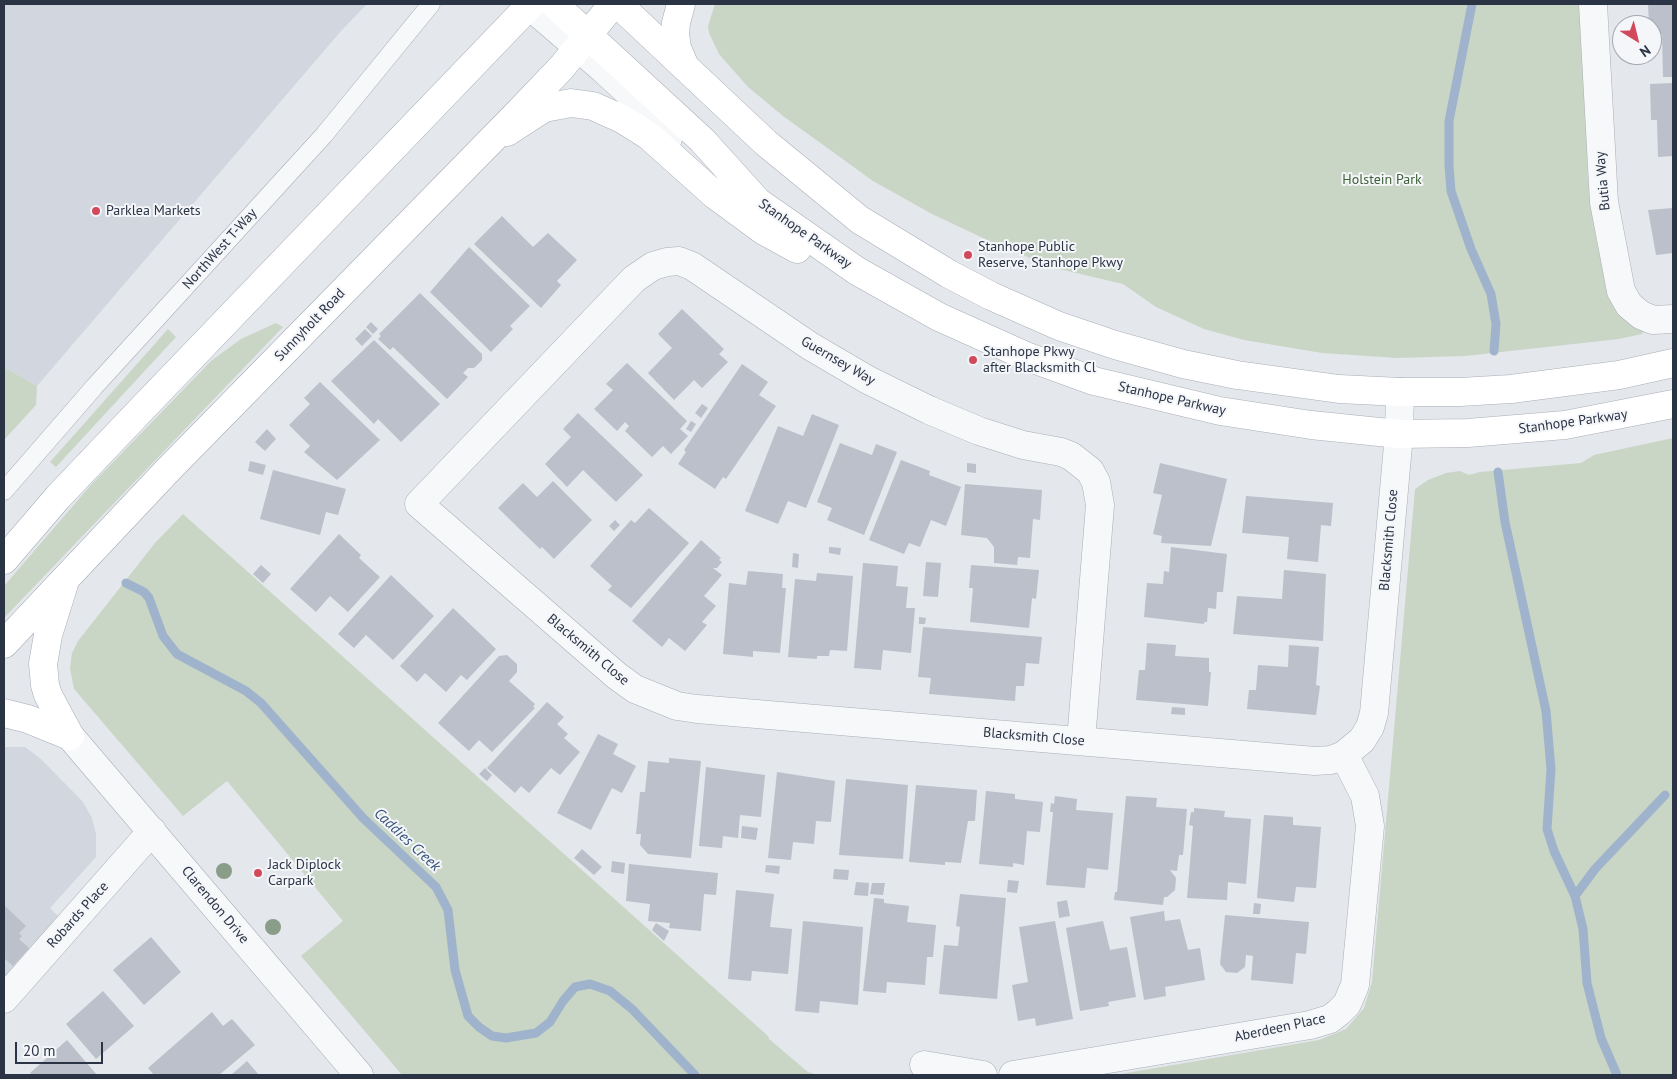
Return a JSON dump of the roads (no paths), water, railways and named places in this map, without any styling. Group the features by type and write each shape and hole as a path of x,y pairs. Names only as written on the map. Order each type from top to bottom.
{"main road":[{"name":"Stanhope Parkway","path":"554,4 582,43 702,140 758,202 857,271 939,317 1028,357 1094,381 1220,411 1399,434 1468,433 1565,425 1673,404"},
{"name":"Sunnyholt Road","path":"4,644 167,471 471,161 582,43 613,4"},
{"path":"618,4 766,143 840,206 907,250 991,296 1059,326 1183,364 1287,383 1340,389 1400,392 1460,392 1511,389 1619,375 1673,363"},
{"path":"681,4 675,34 677,48 685,67"},
{"path":"4,560 58,497 136,414 526,5"},
{"path":"471,161 521,121 544,108 556,104 586,104 622,120 649,136 715,195 764,230 820,261 857,271"},
{"path":"66,578 48,635 43,664 48,695 70,736"},
{"path":"4,713 28,719 70,736"}],"street":[{"name":"Butia Way","path":"1593,4 1604,202 1621,291 1629,305 1641,315 1654,320 1673,320"},
{"name":"Guernsey Way","path":"419,504 634,279 653,266 666,262 679,262 692,266 810,346 868,380 979,432 1071,456 1090,471 1096,482 1100,505 1081,741"},
{"name":"Blacksmith Close","path":"419,504 617,676 635,689 655,699 697,709 1314,761 1331,760 1344,755 1362,740 1370,727 1374,713 1399,434 1400,392"},
{"name":"Clarendon Drive","path":"70,736 359,1075"},
{"name":"Aberdeen Place","path":"1014,1075 1310,1025 1330,1019 1339,1012 1347,1004 1355,985 1370,826 1365,796 1344,755"},
{"name":"Robards Place","path":"4,999 152,831"},
{"path":"924,1064 983,1075"}],"lane":[{"name":"NorthWest T-Way","path":"4,491 95,386 324,135 430,4"},
{"path":"526,5 582,43"}],"waterway":[{"path":"1472,4 1449,121 1449,166 1451,191 1471,249 1491,294 1496,324 1494,351"},
{"path":"1498,472 1505,522 1546,711 1551,769 1547,829 1554,851 1575,896 1583,929 1587,983 1601,1038 1617,1075"},
{"name":"Caddies Creek","path":"126,583 144,592 149,598 163,636 177,654 246,691 261,703 363,818 436,887 448,910 455,970 468,1016 479,1027 492,1036 506,1038 536,1033 550,1022 563,1001 575,987 590,984 610,991 632,1009 695,1075"},
{"path":"1575,896 1595,869 1665,795"}],"place":[{"name":"Parklea Markets","path":"96,211"},
{"name":"Stanhope Public Reserve, Stanhope Pkwy","path":"968,255"},
{"name":"Stanhope Pkwy after Blacksmith Cl","path":"973,360"},
{"name":"Jack Diplock Carpark","path":"258,873"}],"park label":[{"name":"Holstein Park","path":"1382,180"}]}
